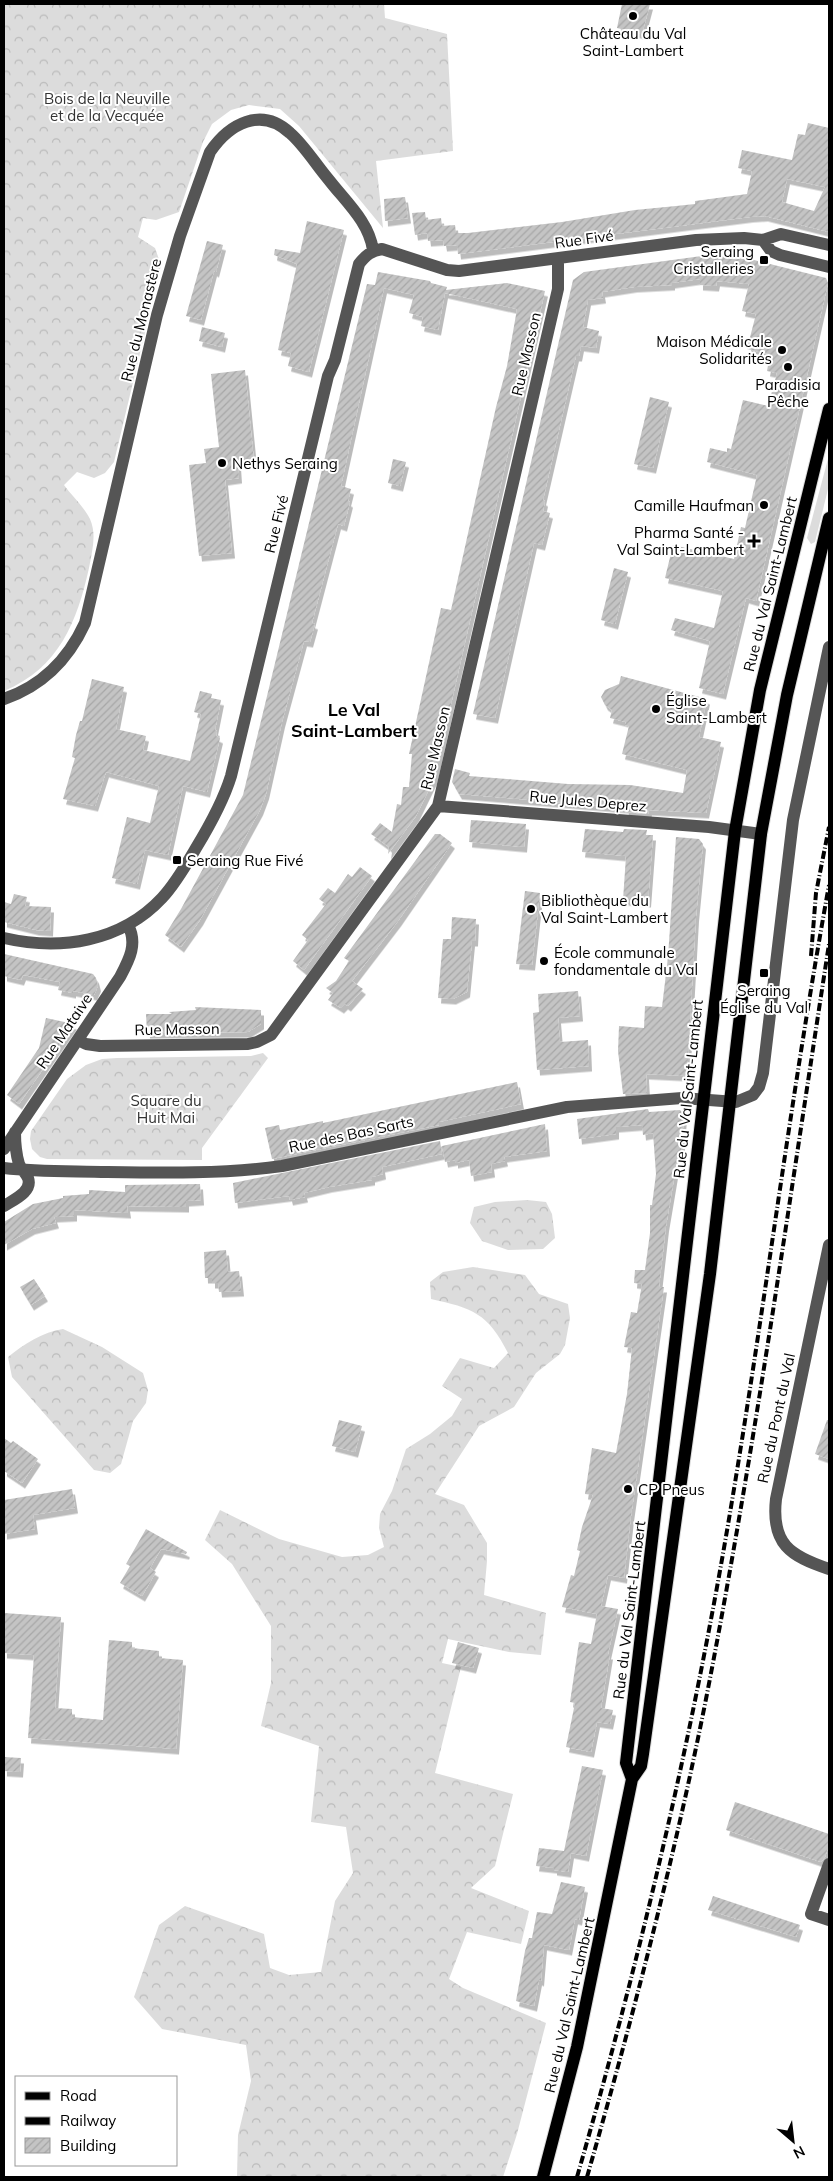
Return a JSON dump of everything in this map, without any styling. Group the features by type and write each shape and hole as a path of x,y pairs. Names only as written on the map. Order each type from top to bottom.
{"main road":[{"name":"Rue du Val Saint-Lambert","path":"632,1779 626,1763 735,830 764,672 829,409"},
{"name":"Rue du Val Saint-Lambert","path":"543,2177 577,2047 632,1779 641,1766 654,1686 710,1274 761,834 787,695 829,518"}],"street":[{"name":"Rue du Monastère","path":"4,699 31,687 55,669 72,647 85,623 159,308 180,236 210,152 216,142 231,129 250,120 268,121 282,127 296,140 356,214 370,236 373,250"},
{"name":"Rue Fivé","path":"4,938 40,945 66,944 98,938 128,924 161,900 171,888 206,832 226,792 328,376 335,360 359,264 365,256 373,250 382,249 447,270 459,271 696,240 734,238 763,240 781,234 829,245"},
{"path":"763,240 771,251 780,255 829,267"},
{"name":"Rue Masson","path":"78,1040 86,1044 100,1046 223,1044 257,1042 271,1035 438,806 558,289 558,259"},
{"path":"729,1102 744,1100 753,1094 759,1086 763,1073 793,820 829,647"},
{"name":"Rue Jules Deprez","path":"438,806 735,830 761,834"},
{"name":"Rue Mataive","path":"4,1149 128,962 134,941 133,933 128,924"},
{"name":"Rue des Bas Sarts","path":"4,1168 22,1170 194,1173 240,1171 282,1166 567,1107 682,1098 729,1102"},
{"path":"4,1206 28,1189 28,1178 22,1170 16,1153 15,1132"},
{"name":"Rue du Pont du Val","path":"829,1246 776,1499 774,1518 779,1536 790,1551 806,1561 829,1569"},
{"path":"829,1864 812,1914 829,1920"}],"green space":[{"name":"Bois de la Neuville et de la Vecquée","path":"4,4 384,4 385,18 447,34 453,151 376,161 383,228 299,126 280,109 249,105 231,110 212,124 203,142 179,212 156,220 143,218 138,237 155,248 161,265 114,462 105,473 94,478 77,472 64,485 90,519 93,531 89,568 78,607 63,641 52,656 39,670 4,691"},
{"path":"829,455 829,485 815,542 811,544 807,538"},
{"name":"Square du Huit Mai","path":"263,1053 268,1058 202,1148 202,1160 47,1159 40,1157 32,1149 31,1131 67,1079 86,1065 102,1059 251,1056"},
{"path":"527,1200 546,1202 552,1214 555,1238 543,1249 508,1250 482,1241 470,1223 474,1207 495,1202"},
{"path":"473,1267 525,1275 539,1294 568,1304 570,1318 565,1345 560,1354 536,1373 514,1407 479,1426 435,1494 464,1505 487,1543 484,1595 546,1613 541,1655 509,1652 448,1639 442,1663 461,1667 435,1773 513,1794 495,1866 471,1888 529,1911 521,1944 467,1932 449,1979 463,1988 546,2023 517,2134 503,2177 237,2177 238,2135 251,2081 246,2045 162,2029 134,1997 159,1925 185,1906 264,1934 270,1968 289,1975 321,1972 335,1901 353,1873 346,1827 311,1822 319,1746 261,1726 271,1683 271,1626 232,1564 205,1540 220,1510 279,1539 342,1557 368,1555 384,1547 379,1528 380,1514 392,1491 406,1449 430,1434 452,1416 462,1399 442,1386 460,1358 494,1368 508,1353 493,1329 477,1314 468,1309 431,1299 430,1282 443,1272"},
{"path":"63,1329 102,1347 143,1373 148,1390 146,1403 133,1421 121,1464 110,1473 94,1470 12,1377 8,1357 34,1339"}],"building":[{"name":"Château du Val Saint-Lambert","path":"622,4 650,4 642,34 617,28"},
{"path":"808,123 829,128 829,232 765,216 458,254 457,245 444,246 443,240 428,241 427,233 415,235 412,213 425,212 426,220 441,218 442,226 455,225 456,233 468,233 562,222 635,210 695,204 695,201 747,194 752,171 738,168 742,150 792,160 798,134 805,135","holes":["787,179 825,187 814,211 782,202"]},
{"path":"405,197 408,218 385,221 384,199"},
{"path":"307,221 344,230 309,372 288,366 291,353 278,350 297,264 274,255 275,249 300,253"},
{"path":"207,241 223,245 201,320 186,316"},
{"path":"709,255 754,260 826,278 828,283 756,601 746,598 723,694 699,688 710,641 671,630 675,618 714,628 723,591 665,578 673,545 734,559 741,527 745,528 757,475 707,462 710,448 727,452 727,448 731,449 743,400 768,406 777,373 767,371 770,354 747,349 756,314 742,311 749,284 717,281 716,286 700,285 700,279 672,283 672,285 634,287 602,292 603,298 588,300 583,327 599,331 596,348 581,346 579,356 576,356 543,500 545,501 543,511 550,513 542,545 534,543 495,718 473,714 573,280 584,272"},
{"path":"378,272 430,281 431,283 447,287 446,290 507,283 545,291 434,779 416,816 388,854 389,847 371,834 380,823 392,832 397,804 401,805 403,787 409,787 412,754 409,754 441,608 451,610 496,407 507,366 517,309 445,293 438,330 421,326 423,317 409,313 414,295 384,288 341,486 351,489 348,501 350,502 344,526 338,524 312,623 315,624 310,642 304,641 282,722 266,794 260,810 200,920 181,947 165,935 243,795 367,284 375,285"},
{"path":"202,327 225,333 222,347 199,341"},
{"name":"Nethys Seraing","path":"245,370 254,461 238,463 239,478 225,480 232,553 199,556 189,465 206,463 204,449 219,447 211,374"},
{"path":"650,397 669,402 653,468 634,464"},
{"path":"393,459 406,462 400,486 388,483"},
{"path":"614,568 628,572 615,624 601,620"},
{"path":"621,676 707,699 699,737 721,742 706,813 649,810 648,814 625,812 626,808 459,794 452,782 455,769 470,773 469,776 568,784 630,785 683,793 687,770 622,754 629,726 625,725 626,722 610,718 612,710 605,705 601,697 605,690 619,684"},
{"path":"92,679 124,687 116,729 146,736 143,750 190,761 201,714 194,712 200,691 212,694 211,698 221,700 215,730 217,731 216,736 220,738 207,792 183,786 168,855 145,850 137,884 112,878 127,817 150,823 159,786 106,772 95,806 63,799 75,758 72,757 76,735 80,721 82,721"},
{"path":"471,820 526,824 524,847 469,842"},
{"path":"585,829 623,832 624,829 647,830 646,835 653,835 648,902 623,900 626,856 582,852"},
{"path":"435,834 440,834 452,843 398,921 352,981 363,989 348,1006 345,1004 341,1008 328,1000 333,993 326,988 336,981 349,961 344,958"},
{"path":"676,837 699,839 703,844 696,916 687,1076 646,1074 647,1093 623,1094 618,1051 619,1026 644,1028 645,1006 662,1007 668,957"},
{"path":"360,867 372,876 304,970 293,961 308,940 302,935 326,904 319,899 328,888 335,893 348,874 352,877"},
{"path":"525,891 540,893 532,965 516,964"},
{"path":"14,894 27,897 25,906 51,907 50,931 36,930 4,922 4,902 11,904"},
{"path":"452,917 476,919 475,941 472,941 467,992 453,999 438,998 443,939 451,939"},
{"path":"4,954 93,974 98,986 94,995 73,991 73,993 58,990 60,982 23,975 21,980 4,976"},
{"path":"578,991 580,1016 558,1018 560,1042 588,1040 589,1066 537,1070 533,1013 539,1012 538,994"},
{"path":"195,1007 261,1010 261,1024 248,1032 147,1033 146,1014 172,1014 169,1012 196,1010"},
{"path":"46,1018 74,1024 19,1104 7,1095 39,1048"},
{"path":"517,1082 521,1104 439,1122 439,1125 272,1159 265,1128 279,1125 280,1130 323,1121 323,1123"},
{"path":"648,1109 649,1112 680,1110 684,1114 680,1173 675,1173 666,1226 659,1287 664,1287 631,1516 624,1578 608,1575 601,1606 618,1609 608,1654 610,1654 601,1708 613,1710 610,1724 597,1722 591,1752 566,1747 575,1703 570,1702 579,1642 591,1644 597,1614 562,1607 571,1575 574,1576 580,1551 577,1550 582,1527 593,1495 585,1494 592,1448 616,1453 627,1394 632,1348 624,1347 631,1312 637,1313 642,1284 634,1283 635,1270 645,1270 650,1233 650,1205 652,1205 656,1174 653,1133 643,1135 642,1125 616,1127 616,1134 579,1139 577,1119"},
{"path":"545,1124 547,1151 504,1157 505,1161 491,1164 492,1172 471,1176 469,1160 455,1163 455,1160 445,1162 442,1146"},
{"path":"440,1141 442,1154 382,1167 383,1174 372,1177 372,1180 304,1193 305,1197 290,1200 289,1196 235,1203 233,1183"},
{"path":"200,1184 201,1200 186,1201 186,1207 127,1206 128,1213 74,1210 74,1216 54,1217 56,1223 32,1229 4,1245 4,1222 33,1204 63,1198 63,1196 89,1194 89,1190 125,1192 125,1185"},
{"path":"226,1250 228,1272 239,1271 241,1291 219,1292 218,1283 212,1283 212,1278 205,1278 204,1252"},
{"path":"34,1279 45,1296 31,1305 20,1287"},
{"path":"339,1420 362,1426 355,1452 332,1446"},
{"path":"827,1420 829,1420 829,1459 815,1454"},
{"path":"4,1438 11,1443 13,1441 38,1459 22,1483 4,1471"},
{"path":"72,1489 75,1508 33,1515 35,1529 4,1534 4,1500"},
{"path":"146,1529 187,1552 186,1554 161,1549 150,1568 156,1572 142,1596 120,1583 130,1566 126,1564"},
{"path":"4,1613 61,1617 55,1708 72,1709 72,1717 103,1720 109,1640 132,1642 132,1648 159,1651 159,1658 183,1660 176,1749 28,1738 34,1655 4,1653"},
{"path":"458,1642 479,1648 473,1668 452,1663"},
{"path":"4,1757 21,1758 20,1772 4,1771"},
{"path":"582,1766 603,1770 586,1856 571,1853 568,1872 536,1866 539,1848 564,1851"},
{"path":"735,1802 829,1834 829,1845 825,1857 821,1862 726,1830"},
{"path":"561,1882 585,1887 579,1920 575,1919 569,1950 544,1945 541,1981 539,1980 534,2006 516,2001 525,1951 529,1938 532,1938 537,1912 552,1914"},
{"path":"713,1896 800,1925 796,1937 708,1910"}],"railway":[{"path":"811,956 816,893 829,827"},
{"path":"577,2177 619,2026 657,1873 707,1642 749,1395 800,1055 829,885"},
{"path":"587,2177 651,1940 694,1759 706,1699 756,1416 829,944"}],"place":[{"name":"Château du Val Saint-Lambert","path":"633,16"},
{"name":"Seraing Cristalleries","path":"764,260"},
{"name":"Maison Médicale Solidarités","path":"782,350"},
{"name":"Paradisia Pêche","path":"788,367"},
{"name":"Nethys Seraing","path":"222,463"},
{"name":"Camille Haufman","path":"764,505"},
{"name":"Pharma Santé - Val Saint-Lambert","path":"754,541"},
{"name":"Église Saint-Lambert","path":"656,709"},
{"name":"Seraing Rue Fivé","path":"177,860"},
{"name":"Bibliothèque du Val Saint-Lambert","path":"531,909"},
{"name":"École communale fondamentale du Val","path":"544,961"},
{"name":"Seraing Église du Val","path":"764,973"},
{"name":"CP Pneus","path":"628,1489"}],"district":[{"name":"Le Val Saint-Lambert","path":"354,720"}]}
